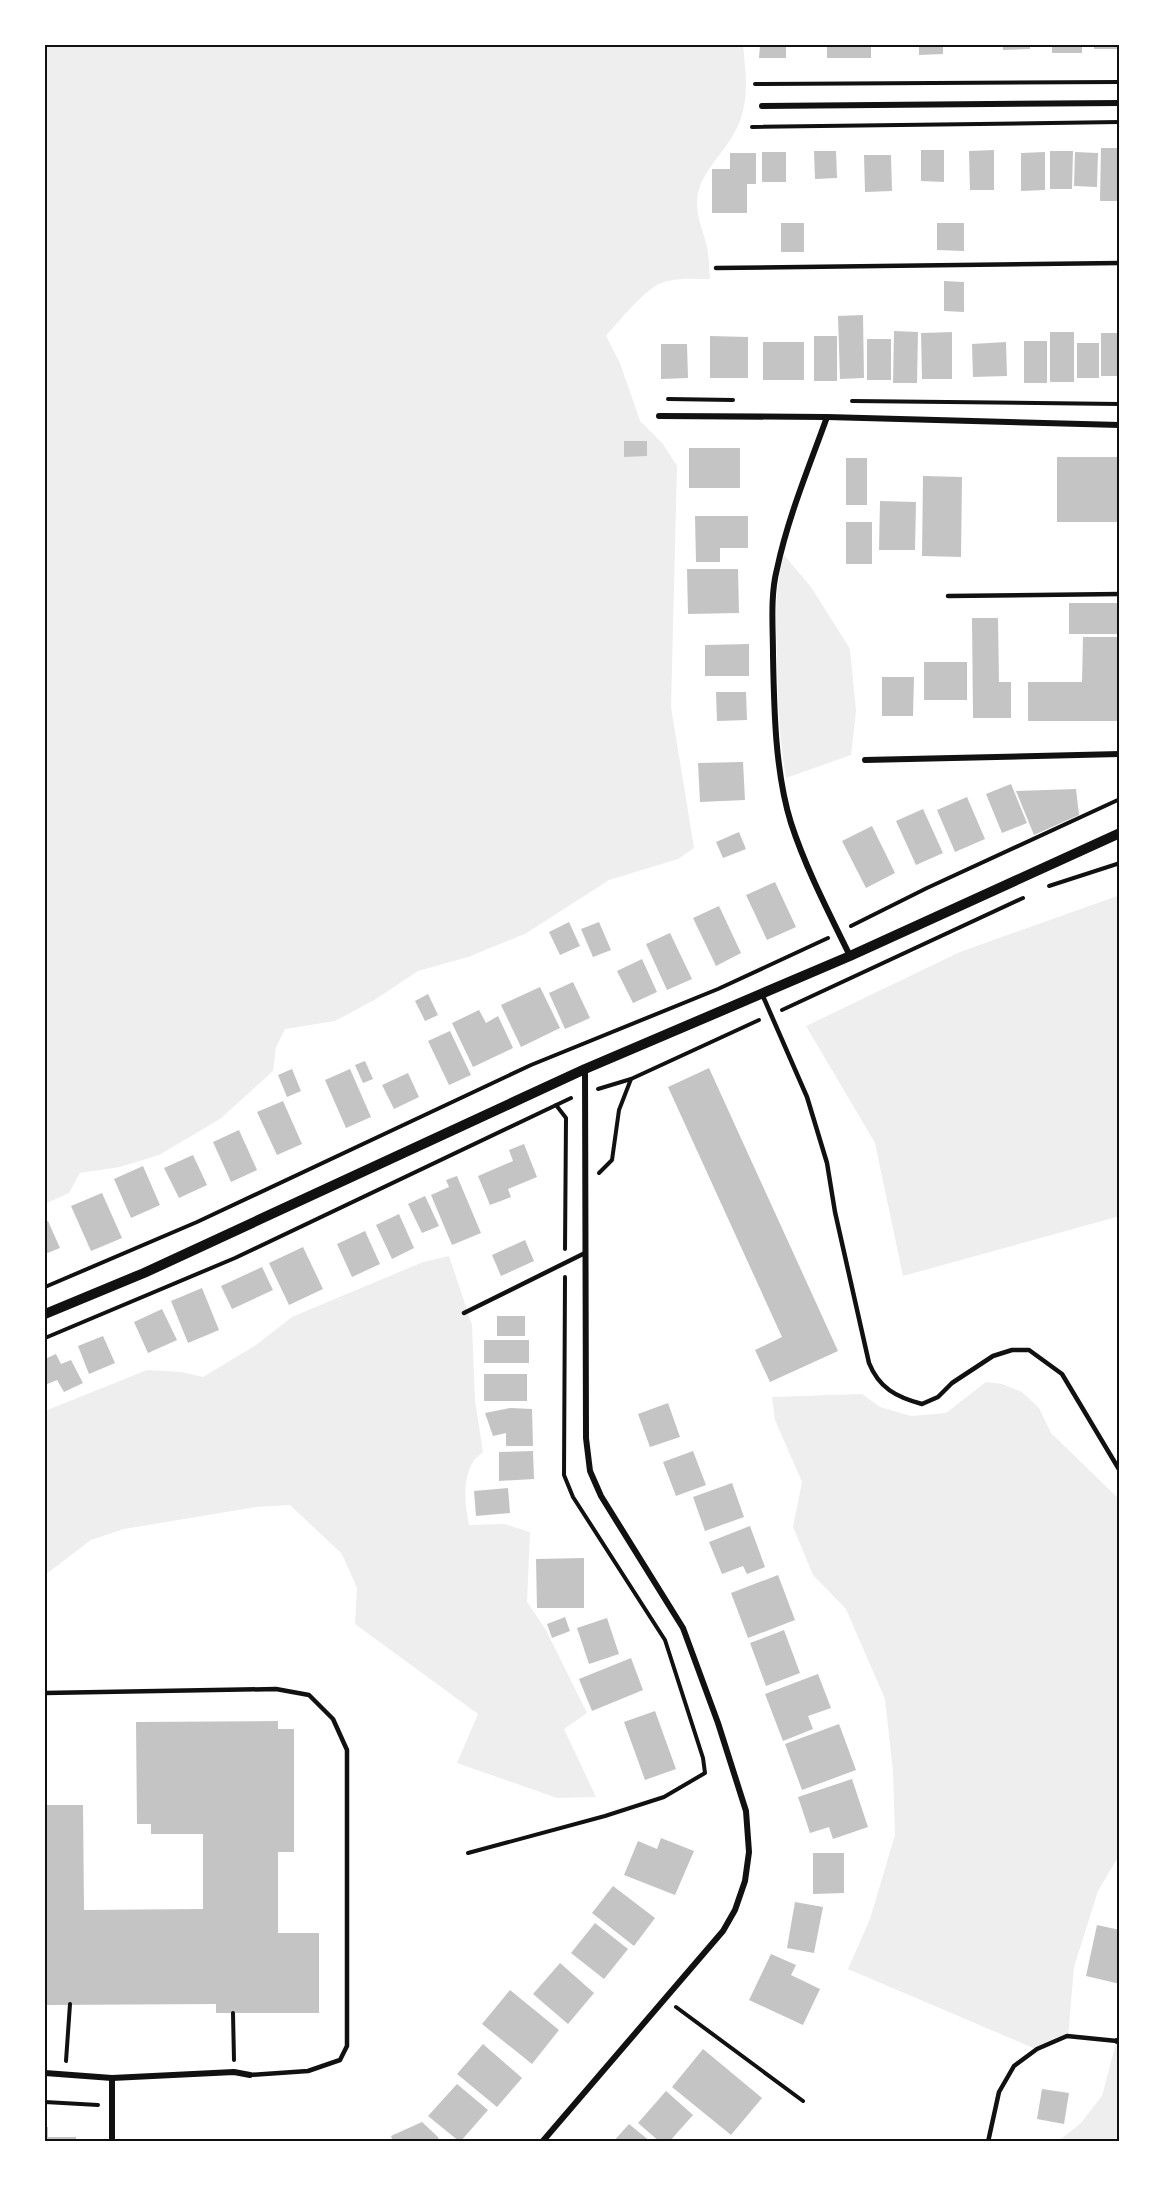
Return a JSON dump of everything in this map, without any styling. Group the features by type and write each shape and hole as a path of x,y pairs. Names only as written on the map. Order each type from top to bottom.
{"street":[{"path":"762,106 1120,103"},
{"path":"659,416 827,417 1120,425"},
{"path":"827,417 787,528 776,571 773,606 774,676 777,740 790,821 808,870 850,956"},
{"path":"865,760 1120,754"},
{"path":"45,1314 144,1273 585,1069 850,956 1120,833"},
{"path":"542,2142 723,1931 735,1910 745,1881 749,1852 746,1812 718,1723 682,1628 601,1496 590,1471 586,1438 585,1069"},
{"path":"45,2073 112,2078 234,2072 250,2076"},
{"path":"112,2078 112,2142"}],"lane":[{"path":"716,268 1120,263"},
{"path":"948,596 1120,594"},
{"path":"762,994 807,1097 827,1163 840,1236 868,1363 875,1378 895,1394 922,1404 938,1397 952,1383 993,1356 1012,1350 1029,1350 1062,1374 1120,1471"},
{"path":"464,1313 585,1252"},
{"path":"45,1693 276,1689 309,1695 333,1719 347,1750 347,2046 340,2060 308,2071 250,2076"},
{"path":"988,2142 999,2091 1014,2066 1037,2049 1067,2036 1118,2042"}],"path":[{"path":"755,84 1120,82"},
{"path":"752,127 1120,122"},
{"path":"668,399 739,400"},
{"path":"846,401 1120,404"},
{"path":"45,1287 197,1222 531,1065 718,989 927,888 1120,799"},
{"path":"585,1187 612,1160 619,1110 631,1079"},
{"path":"468,1853 595,1819 664,1797 705,1773 703,1758 665,1640 573,1497 564,1475 566,1118 556,1105"},
{"path":"664,1999 803,2101"},
{"path":"65,2074 70,2004"},
{"path":"233,2013 234,2072"},
{"path":"45,2102 112,2105"}],"shaded area":[{"path":"45,45 743,45 746,85 740,121 706,174 698,193 698,214 707,247 710,279 678,279 653,287 606,336 620,363 640,421 663,444 677,466 671,707 694,848 678,859 609,880 525,934 468,957 418,971 376,999 335,1021 285,1029 276,1047 273,1071 220,1119 159,1155 120,1167 80,1173 69,1193 45,1204"},
{"path":"784,555 811,587 850,649 856,711 851,755 786,778 779,718 776,618 777,593"},
{"path":"1120,895 1120,1216 903,1276 875,1143 806,1026 960,952"},
{"path":"449,1256 472,1325 475,1400 483,1452 474,1461 467,1477 466,1501 469,1525 504,1524 530,1532 527,1602 546,1630 587,1713 564,1729 596,1797 557,1798 457,1763 478,1714 355,1624 357,1588 342,1554 290,1505 256,1507 124,1529 91,1540 45,1575 45,1411 147,1370 182,1372 203,1377 256,1345 292,1317 423,1262"},
{"path":"986,1382 1002,1384 1022,1392 1039,1408 1051,1433 1120,1500 1120,1854 1098,1891 1074,1967 1068,2038 1038,2050 848,1969 870,1919 895,1835 893,1771 885,1699 846,1609 813,1575 793,1527 802,1482 775,1420 772,1397 862,1394 880,1407 911,1416 946,1413"},
{"path":"1116,2043 1120,2044 1120,2142 1057,2142 1081,2123 1102,2096"}],"building":[{"path":"760,45 786,45 786,58 759,58"},
{"path":"827,45 871,45 871,58 827,58"},
{"path":"919,45 943,45 943,54 919,55"},
{"path":"1003,45 1030,45 1030,49 1003,50"},
{"path":"1052,45 1082,45 1082,53 1052,53"},
{"path":"1094,45 1120,45 1120,49 1094,49"},
{"path":"1101,148 1120,148 1120,201 1100,201"},
{"path":"921,150 944,150 944,182 921,181"},
{"path":"994,150 994,190 970,190 969,151"},
{"path":"814,151 836,151 837,178 815,179"},
{"path":"1050,151 1073,151 1072,189 1050,189"},
{"path":"762,152 786,152 786,182 762,182"},
{"path":"1045,152 1045,190 1021,191 1021,153"},
{"path":"1075,152 1098,153 1097,187 1074,186"},
{"path":"730,153 756,153 756,184 747,184 747,213 712,213 712,169 730,169"},
{"path":"864,155 891,155 892,191 865,192"},
{"path":"781,223 804,223 804,252 781,252"},
{"path":"937,223 964,223 964,251 937,250"},
{"path":"944,281 964,282 964,312 944,311"},
{"path":"863,315 864,378 840,379 838,316"},
{"path":"894,331 918,332 917,383 893,383"},
{"path":"952,332 952,379 922,379 921,333"},
{"path":"1050,332 1074,332 1074,382 1050,382"},
{"path":"1101,333 1120,333 1120,376 1101,376"},
{"path":"710,336 748,337 748,378 710,378"},
{"path":"814,336 837,336 837,381 814,381"},
{"path":"867,339 891,339 891,380 867,380"},
{"path":"1024,341 1047,341 1047,383 1024,383"},
{"path":"763,342 804,342 804,380 763,380"},
{"path":"1006,342 1007,376 973,377 972,344"},
{"path":"1077,343 1099,343 1099,378 1077,378"},
{"path":"661,344 687,344 688,378 661,379"},
{"path":"624,441 647,441 647,456 624,457"},
{"path":"689,448 740,448 740,488 689,488"},
{"path":"1057,457 1120,457 1120,522 1057,522"},
{"path":"846,458 867,458 867,505 846,505"},
{"path":"923,476 962,477 961,557 922,556"},
{"path":"880,501 916,502 915,550 879,550"},
{"path":"695,516 748,516 748,548 720,548 720,562 696,562"},
{"path":"846,522 872,522 872,564 846,564"},
{"path":"687,569 738,569 739,613 688,614"},
{"path":"1069,603 1120,603 1120,634 1069,634"},
{"path":"972,618 998,618 999,682 1011,682 1011,718 973,718"},
{"path":"1083,637 1120,637 1120,721 1028,721 1028,682 1082,682"},
{"path":"749,644 749,676 705,676 705,645"},
{"path":"924,662 967,662 967,700 924,700"},
{"path":"882,677 914,677 913,716 882,716"},
{"path":"716,692 746,692 747,720 717,721"},
{"path":"743,762 745,800 700,802 698,763"},
{"path":"1011,784 1027,823 1002,833 986,794"},
{"path":"1076,789 1079,815 1034,835 1016,791"},
{"path":"967,797 985,839 955,852 937,810"},
{"path":"923,809 943,853 916,865 896,821"},
{"path":"872,826 895,873 866,888 842,841"},
{"path":"739,832 746,849 723,858 716,842"},
{"path":"775,882 796,927 767,940 746,895"},
{"path":"719,906 741,953 716,966 693,918"},
{"path":"569,922 580,946 560,955 549,932"},
{"path":"599,922 611,950 593,957 581,929"},
{"path":"670,933 692,979 667,990 646,944"},
{"path":"642,959 657,992 633,1003 617,971"},
{"path":"573,982 590,1018 565,1029 549,993"},
{"path":"540,987 560,1028 521,1047 501,1005"},
{"path":"428,994 438,1015 425,1021 415,1001"},
{"path":"479,1010 486,1023 498,1016 513,1048 473,1067 452,1023"},
{"path":"450,1031 471,1075 449,1085 428,1041"},
{"path":"365,1061 373,1079 363,1083 355,1065"},
{"path":"709,1068 838,1351 770,1382 755,1350 782,1337 668,1087"},
{"path":"292,1069 301,1091 287,1097 278,1075"},
{"path":"350,1069 371,1117 346,1128 325,1080"},
{"path":"408,1073 419,1097 394,1109 382,1085"},
{"path":"283,1101 302,1144 277,1155 257,1112"},
{"path":"239,1130 257,1170 231,1182 213,1142"},
{"path":"524,1144 537,1177 508,1189 511,1197 490,1205 478,1176 513,1161 509,1150"},
{"path":"193,1155 207,1185 179,1198 164,1168"},
{"path":"143,1166 160,1205 131,1218 114,1179"},
{"path":"457,1176 481,1233 452,1245 431,1195 449,1187 446,1180"},
{"path":"102,1193 122,1238 91,1251 71,1206"},
{"path":"425,1196 439,1226 422,1233 408,1204"},
{"path":"399,1214 414,1248 392,1259 376,1225"},
{"path":"48,1221 60,1248 45,1254 45,1222"},
{"path":"365,1231 380,1264 352,1277 337,1244"},
{"path":"525,1240 534,1261 501,1276 492,1255"},
{"path":"303,1247 323,1289 289,1305 269,1263"},
{"path":"262,1267 273,1290 232,1309 221,1286"},
{"path":"202,1288 219,1330 188,1343 171,1301"},
{"path":"162,1309 177,1340 148,1353 134,1322"},
{"path":"497,1316 525,1316 525,1336 497,1336"},
{"path":"103,1336 115,1363 89,1374 78,1346"},
{"path":"484,1340 529,1340 529,1363 484,1363"},
{"path":"56,1354 61,1364 71,1360 83,1383 64,1392 57,1380 45,1385 45,1359"},
{"path":"484,1374 527,1374 527,1401 484,1401"},
{"path":"668,1403 680,1437 650,1447 638,1414"},
{"path":"510,1408 532,1409 533,1446 506,1446 506,1433 493,1436 485,1413"},
{"path":"533,1451 534,1479 499,1481 499,1452"},
{"path":"693,1451 706,1485 676,1496 663,1462"},
{"path":"732,1483 744,1517 705,1531 693,1497"},
{"path":"508,1488 510,1513 476,1516 474,1491"},
{"path":"750,1526 765,1567 747,1574 743,1566 722,1574 709,1542"},
{"path":"584,1558 584,1608 537,1608 536,1559"},
{"path":"778,1575 795,1620 748,1638 731,1593"},
{"path":"565,1617 570,1631 552,1638 547,1624"},
{"path":"607,1618 619,1654 589,1664 577,1628"},
{"path":"784,1630 800,1673 766,1686 750,1643"},
{"path":"631,1658 643,1690 592,1711 579,1679"},
{"path":"818,1674 831,1708 808,1716 813,1729 783,1741 765,1694"},
{"path":"655,1711 676,1769 645,1780 624,1722"},
{"path":"278,1721 278,1729 294,1729 294,1852 278,1852 278,1933 319,1933 319,2013 216,2013 216,2004 45,2005 45,1805 83,1805 84,1910 203,1909 203,1834 151,1834 151,1824 137,1824 136,1722"},
{"path":"839,1724 856,1770 802,1790 785,1744"},
{"path":"852,1779 868,1827 833,1839 829,1827 810,1833 798,1797"},
{"path":"661,1838 694,1851 675,1895 624,1875 638,1841 657,1849"},
{"path":"813,1853 844,1853 844,1893 813,1894"},
{"path":"613,1886 655,1918 634,1946 592,1913"},
{"path":"795,1902 823,1907 814,1953 787,1948"},
{"path":"595,1923 628,1949 604,1979 571,1953"},
{"path":"1097,1925 1120,1930 1120,1984 1086,1976"},
{"path":"771,1954 796,1965 791,1975 820,1989 803,2025 749,2000"},
{"path":"560,1963 594,1993 568,2024 533,1994"},
{"path":"510,1990 559,2030 532,2064 482,2024"},
{"path":"483,2044 522,2078 497,2107 457,2074"},
{"path":"703,2049 762,2098 731,2135 672,2087"},
{"path":"457,2084 488,2110 460,2142 428,2116"},
{"path":"1042,2089 1069,2093 1064,2124 1037,2119"},
{"path":"666,2091 693,2115 669,2142 660,2142 638,2123"},
{"path":"422,2122 438,2137 440,2142 393,2142 391,2136"},
{"path":"629,2124 651,2142 613,2142"},
{"path":"45,2127 48,2127 48,2137 76,2137 76,2142 45,2142"}]}
